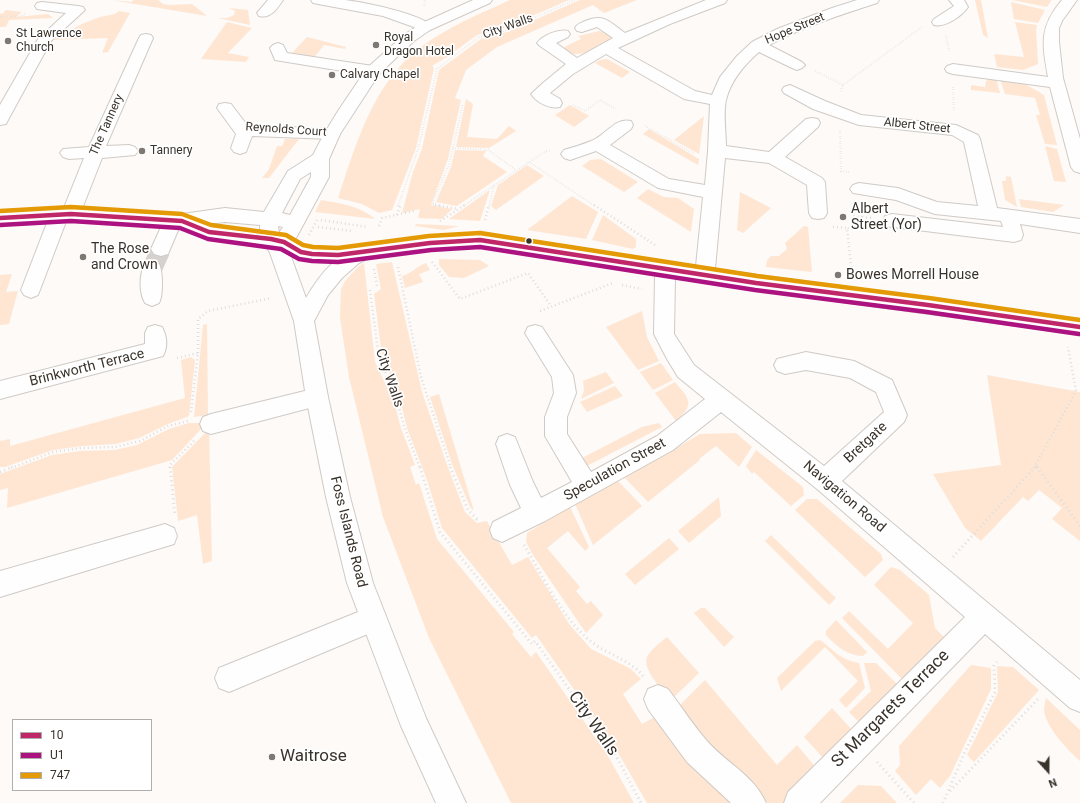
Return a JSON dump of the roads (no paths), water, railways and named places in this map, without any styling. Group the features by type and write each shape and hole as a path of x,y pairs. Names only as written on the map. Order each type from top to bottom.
{"street":[{"path":"264,13 276,0"},
{"path":"318,0 375,11 416,22 425,27"},
{"path":"278,244 294,222 320,177 320,159 332,134 373,72 409,38 459,4 484,0"},
{"path":"554,103 539,94 576,64 624,39 692,10 720,0"},
{"name":"Hope Street","path":"705,275 716,159 718,101 726,80 742,59 757,45 782,32 837,11 872,0"},
{"path":"939,22 961,6 956,0"},
{"path":"1070,0 1052,27 1051,44 1057,83 1079,162"},
{"path":"0,120 45,39 78,10 42,6"},
{"path":"582,28 598,21 624,39"},
{"path":"563,34 545,43 576,64"},
{"name":"The Tannery","path":"31,290 146,38"},
{"path":"757,45 797,65"},
{"path":"278,48 280,57 373,72"},
{"path":"607,48 690,95 718,101"},
{"path":"953,69 1057,83"},
{"name":"Albert Street","path":"790,90 820,105 859,120 956,130 972,139 989,213"},
{"name":"Reynolds Court","path":"225,108 242,130 332,134"},
{"path":"570,154 598,145 629,122"},
{"path":"773,158 812,123"},
{"path":"240,148 246,130"},
{"path":"598,145 664,184 713,193"},
{"path":"69,153 129,151"},
{"path":"716,159 773,158 816,182 818,212"},
{"path":"270,218 294,175 320,159"},
{"path":"859,189 898,194 935,208 989,213 1080,226"},
{"path":"0,218 65,214 177,221 225,215 270,218 294,222"},
{"path":"892,221 1014,235 1009,216"},
{"name":"Foss Islands Road","path":"270,218 270,228 278,244 304,321 317,397 338,497 360,583 415,726 450,803"},
{"path":"177,221 209,232 278,244 301,252 338,255 369,260"},
{"path":"161,249 177,221"},
{"path":"304,321 321,288 342,264 369,260 430,243 480,240 662,259 705,275 1072,326"},
{"name":"Navigation Road","path":"662,259 664,334 686,371 720,400 825,481 1080,698"},
{"path":"152,269 150,274 152,298"},
{"path":"534,333 562,375 565,393 556,417 556,436 587,486"},
{"name":"Brinkworth Terrace","path":"0,390 156,342"},
{"name":"Bretgate","path":"785,365 806,360 854,370 884,386 896,415 825,481"},
{"path":"211,424 317,397"},
{"name":"Speculation Street","path":"502,530 587,486 665,443 720,400"},
{"path":"507,444 522,485 536,513"},
{"path":"0,584 165,536"},
{"name":"St Margarets Terrace","path":"799,803 984,616"},
{"path":"229,678 373,619"},
{"path":"658,699 697,752 737,787 751,803"}],"tunnel":[{"path":"152,269 161,249"}],"place":[{"name":"St Lawrence Church","path":"8,41"},
{"name":"Royal Dragon Hotel","path":"376,45"},
{"name":"Calvary Chapel","path":"332,75"},
{"name":"Tannery","path":"142,151"},
{"name":"Albert Street (Yor)","path":"843,217"},
{"name":"The Rose and Crown","path":"83,257"},
{"name":"Bowes Morrell House","path":"838,275"},
{"name":"Waitrose","path":"272,757"}]}
